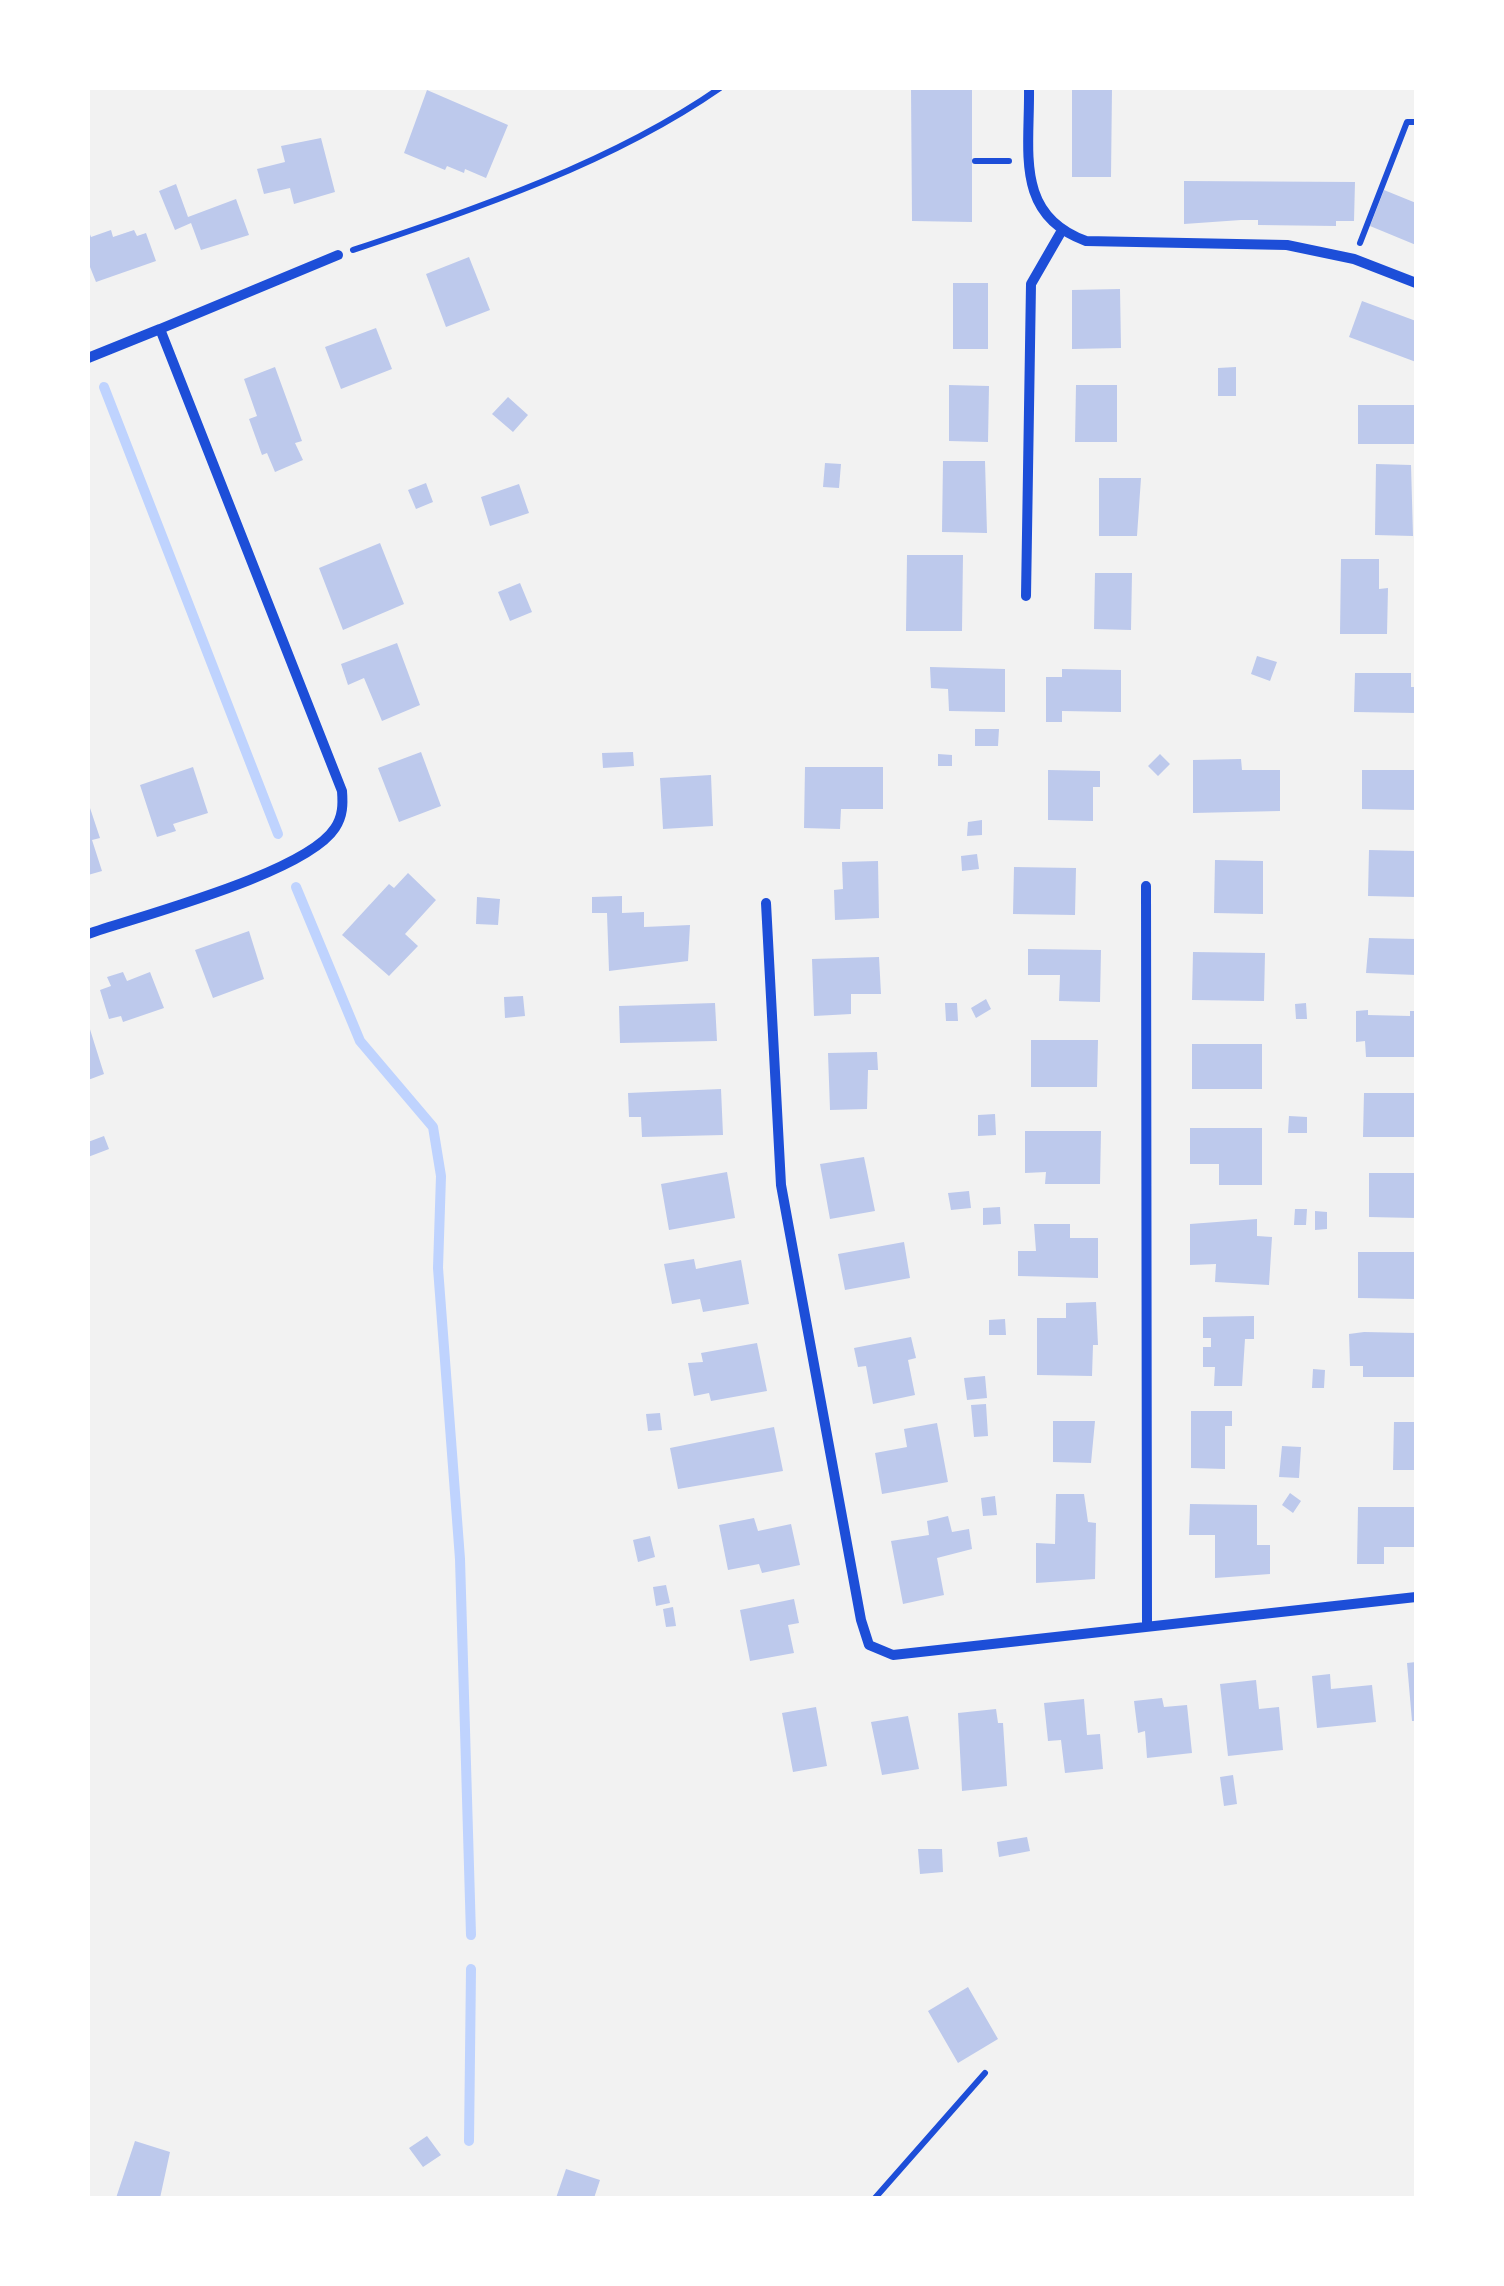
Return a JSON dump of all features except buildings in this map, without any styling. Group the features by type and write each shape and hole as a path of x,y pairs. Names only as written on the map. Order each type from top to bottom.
{"street":[{"path":"1029,88 1030,162 1036,198 1061,232 1086,241 1287,244 1354,259 1416,284"},
{"path":"1026,596 1030,284 1061,232"},
{"path":"88,358 338,255"},
{"path":"88,934 288,864 327,839 343,810 342,791 160,329"},
{"path":"1146,886 1147,1626"},
{"path":"766,903 781,1185 860,1620 869,1645 893,1655 1416,1597"}],"path":[{"path":"338,255 549,177 687,111 720,88"},
{"path":"1354,259 1407,122 1416,122"},
{"path":"975,160 1030,162"},
{"path":"874,2198 984,2073"}],"waterway":[{"path":"104,387 278,834"},
{"path":"296,887 360,1041 433,1127 441,1176 438,1268 460,1559 471,1935"},
{"path":"469,2141 471,1969"}]}
